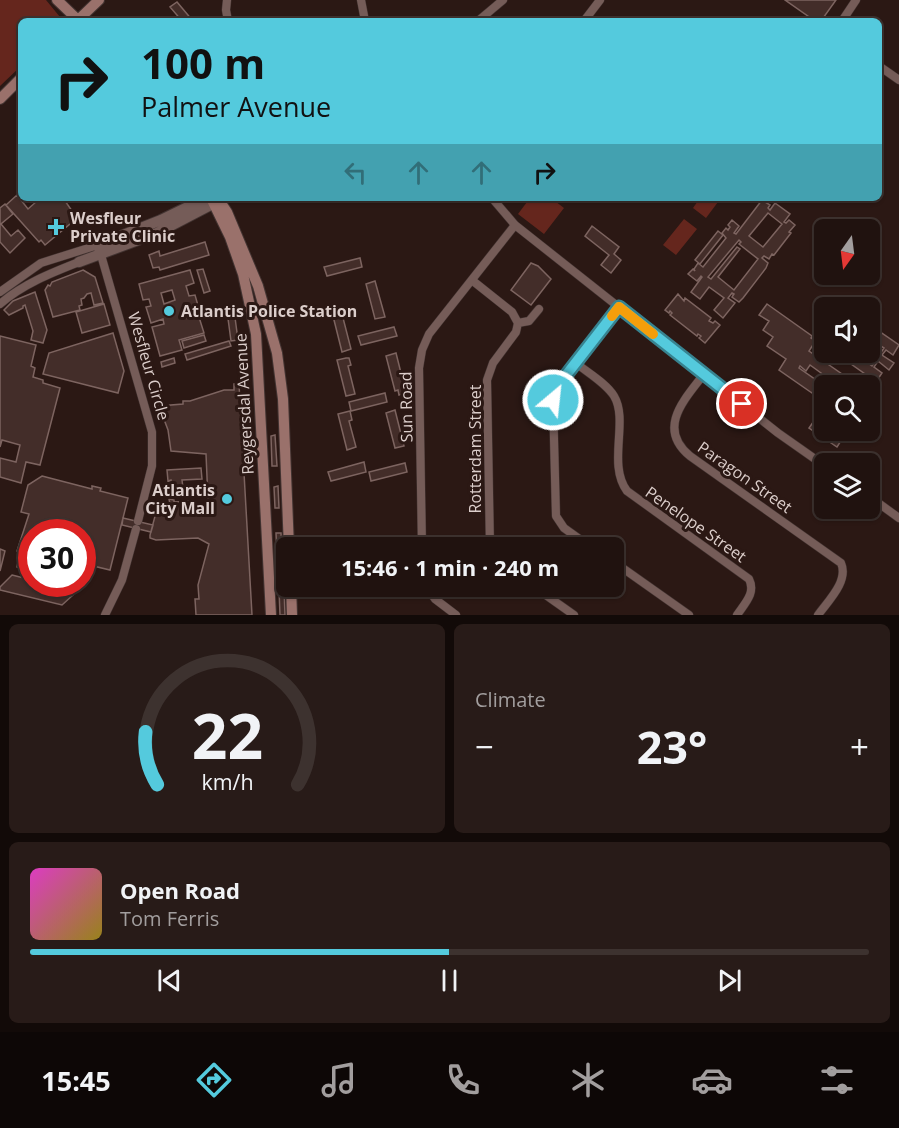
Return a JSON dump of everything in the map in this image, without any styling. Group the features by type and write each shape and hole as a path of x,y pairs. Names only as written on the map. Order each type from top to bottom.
{"main road":[{"path":"57,0 75,18"},
{"path":"81,18 99,0"},
{"path":"0,99 18,81"},
{"name":"Reygersdal Avenue","path":"217,201 243,274 256,334 271,615"},
{"name":"Reygersdal Avenue","path":"218,201 227,212 258,286 277,353 283,399 289,537"},
{"path":"291,597 292,615"}],"street":[{"path":"227,0 227,18"},
{"path":"361,0 364,18"},
{"path":"482,18 503,0"},
{"path":"586,18 600,0"},
{"path":"844,18 856,0"},
{"path":"882,68 899,80"},
{"path":"0,292 41,263 99,250 157,233 213,201"},
{"path":"495,201 515,225 778,433 814,458"},
{"name":"Sun Road","path":"422,537 420,356 429,334 515,225"},
{"path":"0,304 37,279 79,262 99,250"},
{"name":"Wesfleur Circle","path":"99,250 152,432 152,466 137,525 122,580 105,615"},
{"path":"473,281 512,312 518,322 530,321 539,309"},
{"path":"578,537 561,524 554,507 553,400 560,383 619,307"},
{"name":"Rotterdam Street","path":"490,537 487,380 493,363 516,332 518,322"},
{"name":"Penelope Street","path":"576,363 610,390 617,402 619,474 627,491 749,579 752,586 751,594 737,615"},
{"name":"Paragon Street","path":"704,375 678,410 674,427 679,443 690,456 838,560 843,567 842,580 818,615"},
{"path":"880,504 899,518"},
{"path":"624,569 689,615"},
{"path":"434,597 456,615"},
{"path":"549,597 574,615"}],"shaded area":[{"path":"0,0 46,0 60,18 18,18 18,69 0,86"},
{"path":"528,201 555,201 564,208 544,234 518,214"},
{"path":"698,201 719,201 706,218 693,208"},
{"path":"684,219 697,229 676,255 663,245"}],"building":[{"path":"785,0 836,0 823,18 811,18"},
{"path":"177,2 190,18 179,18 170,7"},
{"path":"17,195 18,201 22,201 28,209 37,201 65,201 77,218 45,245 41,240 39,242 6,205"},
{"path":"761,201 770,205 768,208 770,210 775,203 790,214 784,222 789,220 795,225 774,255 772,254 769,259 764,256 762,258 768,263 766,268 743,298 739,302 732,297 734,294 732,293 728,298 735,303 723,318 714,310 724,298 709,287 700,299 691,292 702,277 697,281 688,274 693,269 695,271 698,263 703,267 726,238 722,233 726,228 728,230 730,227 728,225 732,220 739,226 734,233 736,234","holes":["768,213 782,224 763,247 749,236","739,240 741,242 739,244 758,259 734,290 718,277 740,249 737,247 711,279 708,277"]},
{"path":"5,204 13,214 1,224 11,236 18,230 25,238 10,253 0,242 0,208"},
{"path":"592,226 619,247 614,254 621,260 611,273 601,265 609,255 585,236"},
{"path":"718,231 723,235 700,264 695,260"},
{"path":"205,242 209,255 160,270 159,267 153,268 149,255 159,251 160,256"},
{"path":"360,258 362,267 327,276 324,267"},
{"path":"531,263 538,266 551,279 531,305 511,290"},
{"path":"203,269 210,291 204,293 197,270"},
{"path":"83,270 95,277 103,303 94,305 91,293 87,294 81,299 80,310 53,317 45,290 48,285"},
{"name":"Atlantis Police Station","path":"190,270 194,283 186,286 189,296 195,295 199,309 180,314 181,319 198,314 204,333 179,340 182,350 160,356 152,327 164,324 163,319 151,323 146,307 151,306 149,299 143,300 139,284","holes":["172,290 175,300 164,304 161,293"]},
{"path":"375,281 385,317 375,319 366,284"},
{"path":"35,292 47,330 43,343 31,340 33,331 25,305 9,315 4,310 13,301"},
{"path":"678,294 684,301 685,298 711,318 709,321 713,323 715,321 720,325 705,343 699,338 701,336 698,334 697,336 670,315 672,313 670,311 669,313 665,310"},
{"path":"104,304 110,325 82,333 76,312"},
{"path":"767,304 812,336 814,343 809,351 814,354 814,363 826,363 844,375 824,375 810,365 806,371 800,366 799,368 814,378 812,393 779,370 786,359 767,346 773,337 763,330 769,321 759,315"},
{"path":"234,310 238,340 231,341 227,311"},
{"path":"342,314 351,349 342,352 333,316"},
{"path":"394,327 397,336 361,345 358,336"},
{"path":"880,332 899,345 893,355 886,350 882,355 894,363 889,370 880,363 880,354 884,348 880,345"},
{"path":"113,333 124,371 118,393 43,374 49,353"},
{"path":"204,335 206,341 184,348 182,341"},
{"path":"0,336 36,345 31,366 35,368 33,377 60,388 40,465 26,462 21,483 0,477 0,458 16,462 20,445 2,440 0,447"},
{"path":"229,341 231,346 187,360 185,354"},
{"path":"396,353 408,392 399,395 398,390 395,391 386,356"},
{"path":"174,358 175,363 162,367 161,362"},
{"path":"349,358 351,365 348,366 355,394 346,396 337,360"},
{"path":"850,363 868,363 872,366 877,363 874,367 882,373 880,376 864,375"},
{"name":"Atlantis City Mall","path":"234,384 239,384 252,615 196,615 195,599 199,599 198,585 209,544 198,538 156,540 150,538 150,535 158,505 170,504 169,499 174,502 194,501 195,505 205,505 205,501 208,500 206,454 171,451 168,430 159,406 183,404 183,401 190,401 224,390 234,390"},
{"path":"385,393 387,402 351,411 349,402"},
{"path":"395,410 404,446 395,448 386,413"},
{"path":"350,411 352,420 349,421 356,447 347,450 338,414"},
{"path":"814,421 814,431 809,428"},
{"path":"275,435 277,466 272,466 271,436"},
{"path":"828,441 841,441 837,447"},
{"path":"364,462 366,472 331,481 328,472"},
{"path":"405,463 407,472 371,481 369,472"},
{"path":"201,468 202,479 182,480 183,488 172,489 171,480 168,481 167,470"},
{"path":"42,476 92,489 92,486 101,488 100,491 128,498 110,570 96,567 96,519 27,519 29,514 21,512 28,485"},
{"path":"278,486 279,508 275,508 274,487"},
{"path":"194,487 194,497 170,497 169,489"},
{"path":"123,518 153,525 151,532 122,525"},
{"path":"0,549 5,551 0,571"},
{"path":"12,575 18,576 18,594 0,590 0,587"},
{"path":"29,597 71,597 62,605"},
{"path":"279,597 284,597 285,615 280,615"}],"slow traffic":[{"path":"612,316 619,307 653,334"}],"place":[{"name":"Wesfleur Private Clinic","path":"56,227"},
{"name":"Atlantis Police Station","path":"169,311"},
{"name":"Atlantis City Mall","path":"227,499"}],"route":[{"path":"553,400 560,383 619,307 742,404"}]}
